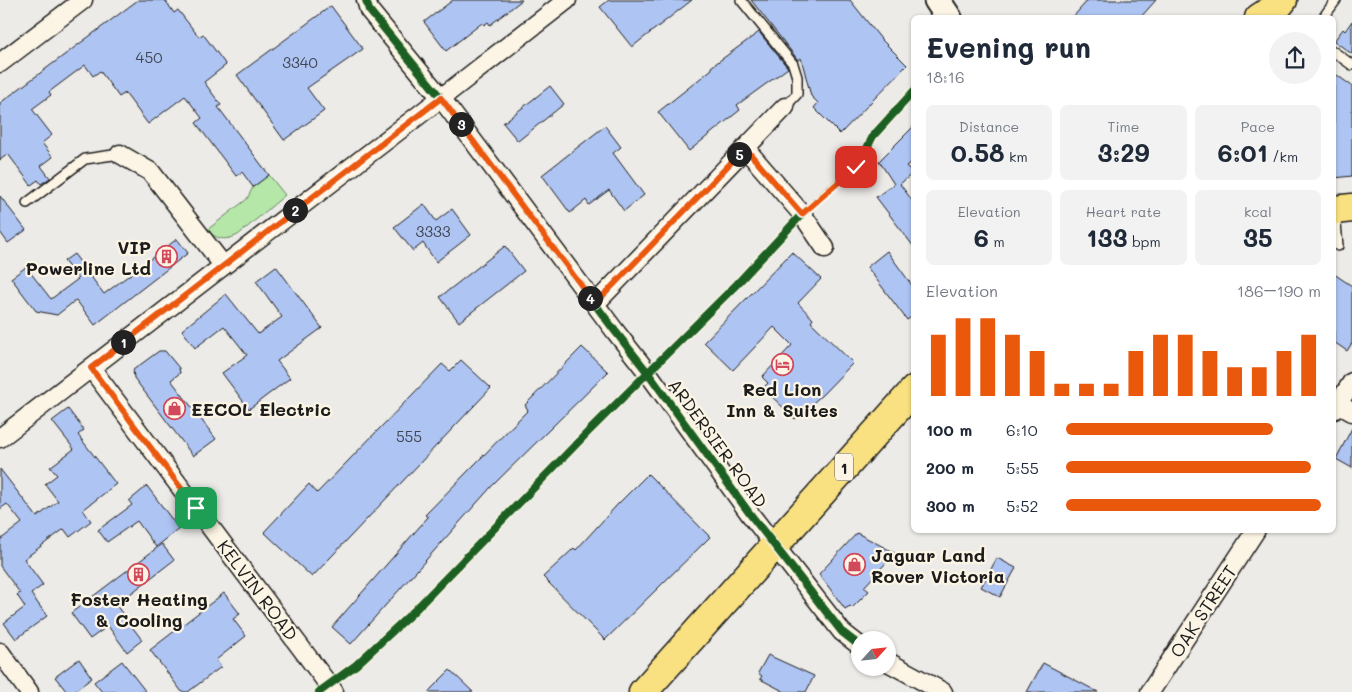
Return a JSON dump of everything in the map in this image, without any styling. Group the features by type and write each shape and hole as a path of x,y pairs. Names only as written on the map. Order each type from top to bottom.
{"highway":[{"path":"1249,15 1252,0"},
{"path":"1264,15 1279,5 1283,0"},
{"name":"1","path":"643,692 911,393"}],"main road":[{"path":"937,0 948,15"}],"street":[{"path":"0,63 83,0"},
{"name":"ARDERSIER ROAD","path":"366,0 369,10 441,98 648,373 750,514 842,632 851,639"},
{"path":"0,438 567,0"},
{"path":"595,304 786,107"},
{"path":"745,148 802,214 825,248"},
{"path":"120,154 151,172 223,265"},
{"name":"KELVIN ROAD","path":"91,368 334,692"},
{"path":"1341,409 1352,382"},
{"name":"OAK STREET","path":"1150,692 1254,533"},
{"path":"0,652 29,692"},
{"path":"896,666 942,692"}],"lane":[{"path":"741,0 793,64 797,77 798,94 786,107"},
{"path":"1325,15 1336,0"},
{"path":"1336,53 1352,65"},
{"path":"27,203 85,159 120,154"},
{"path":"1338,246 1340,209"}],"green space":[{"path":"269,175 285,195 238,235 221,238 214,236 207,230 247,199 253,187"}],"building":[{"path":"138,0 165,0 174,13 178,10 199,37 203,34 226,65 204,82 221,105 218,107 269,175 253,187 242,172 236,176 196,123 202,118 185,96 148,124 125,93 119,97 100,71 93,76 85,65 49,92 51,95 32,109 52,135 42,143 53,157 41,166 50,178 41,184 38,180 31,185 8,154 0,160 0,103"},
{"path":"453,0 522,0 490,25 488,22 484,25 482,23 446,51 424,22"},
{"path":"609,0 692,0 632,47 600,7"},
{"path":"751,0 850,0 881,39 907,65 840,134 814,108 818,103 811,96 801,58 798,60"},
{"path":"1088,0 1156,0 1143,15 1075,15"},
{"path":"331,6 363,49 307,88 324,111 284,140 237,75"},
{"path":"1352,21 1352,54 1336,42 1336,38 1343,29 1345,31"},
{"path":"759,32 788,68 737,105 740,110 689,151 658,112 712,69 711,67"},
{"path":"1336,74 1352,86 1352,176 1336,178"},
{"path":"550,86 564,104 518,141 503,123"},
{"path":"605,126 621,147 613,153 644,195 624,211 609,190 589,205 586,200 570,213 542,175"},
{"path":"911,129 911,162 906,166 911,171 911,175 900,184 911,199 911,243 876,197 894,184 879,161"},
{"path":"0,196 26,230 8,243 0,232"},
{"path":"424,204 436,221 452,209 471,235 436,262 423,243 413,251 394,227"},
{"path":"177,239 188,253 95,325 76,300 57,315 36,311 11,278 26,267 51,299 78,279 64,261 74,254 104,294"},
{"path":"505,246 524,271 459,322 440,297"},
{"path":"887,251 911,284 911,317 907,320 867,267"},
{"path":"792,252 821,279 798,303 813,319 811,322 853,363 795,419 763,388 768,383 762,377 792,345 774,327 733,370 704,342"},
{"path":"276,266 322,328 277,361 290,378 249,409 222,373 247,355 224,326 195,348 182,330 226,294 258,334 282,317 256,281"},
{"path":"1336,275 1352,286 1352,343 1347,351 1336,343"},
{"path":"582,347 608,372 492,486 351,644 332,627 428,517 425,515 528,410 525,405"},
{"name":"EECOL Electric","path":"159,351 165,351 179,368 180,373 171,380 216,439 193,456 134,378 133,370"},
{"path":"461,360 491,388 312,577 264,532 309,484 317,493 442,364 450,371"},
{"path":"68,409 84,430 78,435 116,484 83,510 91,521 70,537 64,529 24,559 43,585 31,594 47,616 16,639 4,623 25,607 17,595 20,593 0,566 0,540 22,523 7,504 0,509 0,469 37,517 58,501 45,484 57,475 50,467 74,449 52,421"},
{"path":"1352,428 1352,468 1336,459"},
{"path":"648,474 710,537 605,640 543,577 574,548 576,550"},
{"path":"147,486 179,529 156,547 137,521 107,542 98,530 132,505 129,501"},
{"name":"Jaguar Land Rover Victoria","path":"857,533 895,553 864,587 869,591 852,608 850,606 845,609 819,574"},
{"path":"162,544 174,560 116,605 142,640 127,652 108,626 90,639 71,613"},
{"path":"997,558 1016,568 1000,597 981,587"},
{"path":"224,593 240,614 233,619 246,636 216,660 221,667 188,692 182,692 150,650"},
{"path":"768,655 814,676 806,692 785,692 760,679 762,676 758,673"},
{"path":"79,659 92,678 73,692 67,692 55,677"},
{"path":"122,661 146,692 102,692 94,682"},
{"path":"1043,663 1098,692 1027,692"},
{"path":"450,670 473,692 428,692"}],"cycle path":[{"path":"366,0 369,10 441,98 648,373 750,514 842,632 851,639"},
{"path":"319,692 356,665 413,612 588,432 737,284 802,214 860,162 873,136 911,94"}],"place":[{"name":"VIP Powerline Ltd","path":"167,257"},
{"name":"Red Lion Inn & Suites","path":"782,364"},
{"name":"EECOL Electric","path":"175,409"},
{"name":"Jaguar Land Rover Victoria","path":"855,565"},
{"name":"Foster Heating & Cooling","path":"139,574"}],"route":[{"path":"196,508 91,368 441,98 595,304 745,148 802,214 856,167"}]}
